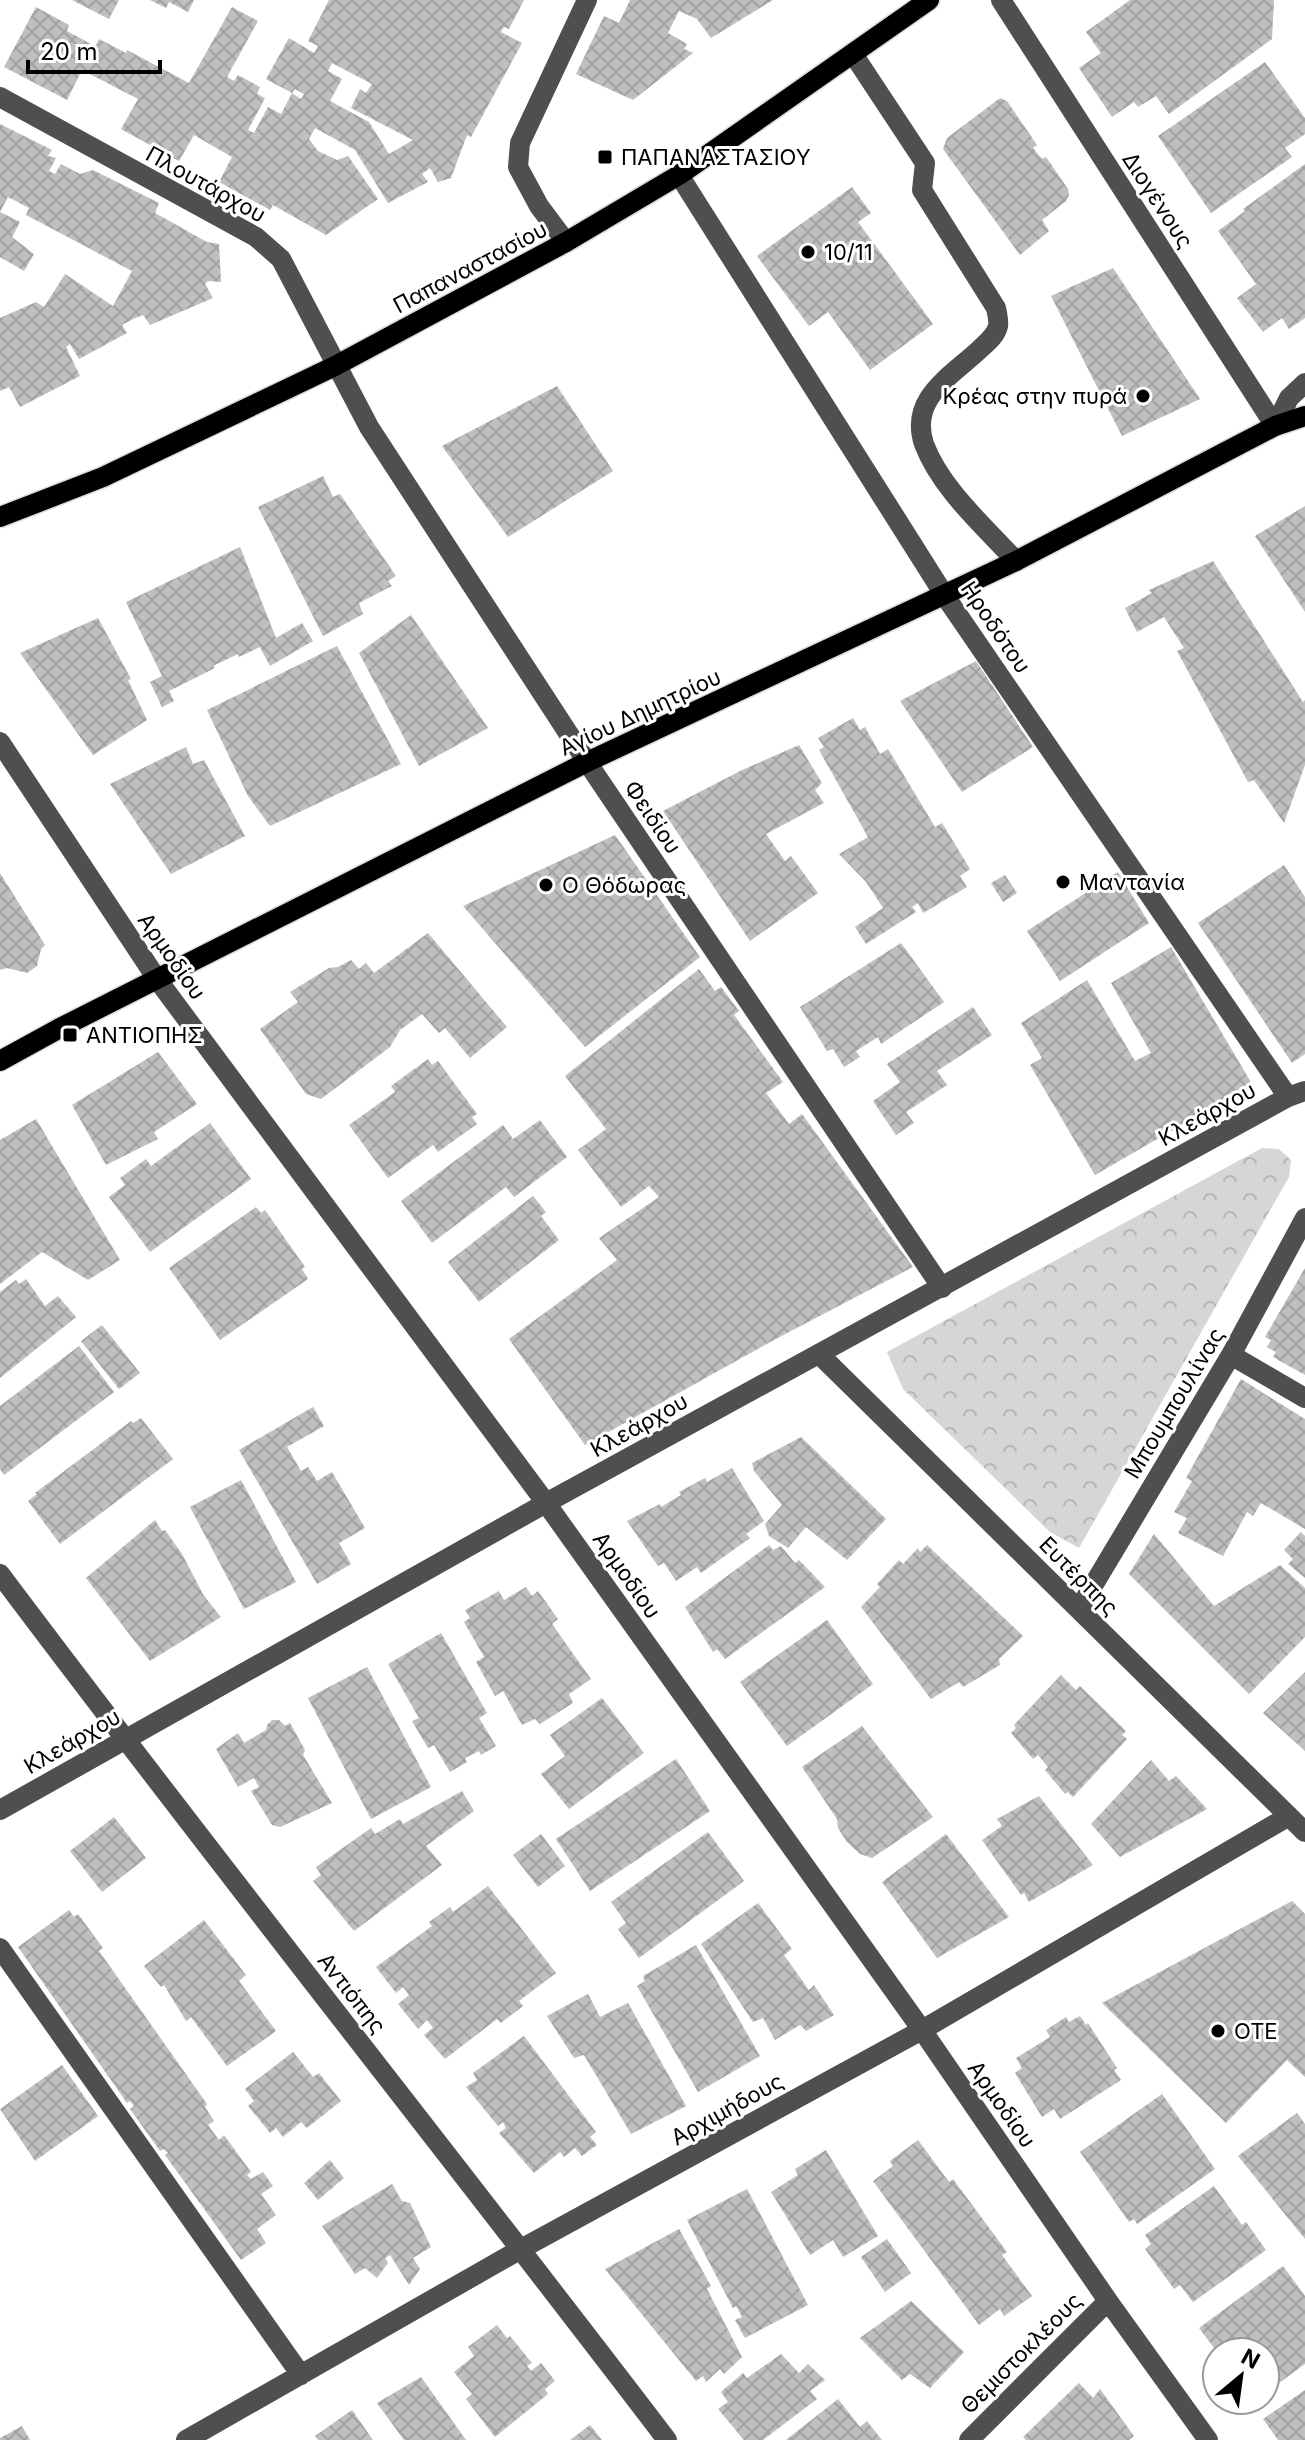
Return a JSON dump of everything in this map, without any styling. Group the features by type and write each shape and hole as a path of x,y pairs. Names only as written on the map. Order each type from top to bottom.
{"main road":[{"name":"Παπαναστασίου","path":"0,517 103,477 335,366 566,242 679,175 929,0"},
{"name":"Αγίου Δημητρίου","path":"0,1061 587,762 945,596 1275,426 1305,416"}],"street":[{"path":"566,242 539,206 518,167 520,143 587,0"},
{"name":"Διογένους","path":"1001,0 1275,426"},
{"path":"853,54 925,163 922,190 996,308 998,326 990,339 926,398 920,420 924,444 939,472 1016,561"},
{"name":"Πλουτάρχου","path":"0,97 256,237 281,259 335,366"},
{"name":"Ηροδότου","path":"679,175 945,596 1297,1094"},
{"name":"Φειδίου","path":"335,366 369,427 587,762 942,1288"},
{"path":"1275,426 1289,398 1305,383"},
{"name":"Αρμοδίου","path":"0,742 157,979 546,1503 922,2030 1108,2301 1208,2440"},
{"name":"Κλεάρχου","path":"0,1810 546,1503 1297,1094"},
{"name":"Μπουμπουλίνας","path":"1079,1609 1231,1355 1305,1218"},
{"name":"Ευτέρπης","path":"819,1354 1305,1832"},
{"path":"1231,1355 1305,1398"},
{"name":"Αντιόπης","path":"0,1574 124,1739 667,2440"},
{"name":"Αρχιμήδους","path":"186,2440 521,2249 922,2030 1289,1816"},
{"path":"0,1948 301,2375"},
{"name":"Θεμιστοκλέους","path":"969,2440 1108,2301"}],"green space":[{"path":"1262,1148 1279,1149 1291,1160 1289,1177 1079,1548 1050,1532 903,1389 887,1352"}],"building":[{"path":"72,0 119,0 109,19"},
{"path":"150,0 194,0 188,12 169,2 166,8"},
{"path":"329,0 524,0 509,29 504,27 501,32 522,43 471,137 467,135 451,178 438,182 430,168 422,174 428,182 388,203 355,150 315,128 309,139 318,151 337,160 348,156 378,199 326,235 273,205 270,210 219,182 232,157 194,135 179,161 121,129 138,99 82,70 67,100 4,67 36,7 69,25 67,31 95,46 99,39 126,53 127,50 189,83 232,7 258,21 227,77 234,81 238,75 260,87 257,94 265,98 248,130 254,133 268,107 281,114 292,93 266,79 289,38 314,53 318,46 308,41","holes":["332,63 372,84 366,93 360,89 351,108 413,140 389,154 369,122 330,101 342,79 328,71","295,89 304,94 301,99 292,93"]},
{"path":"630,0 773,0 711,38 697,19 679,11 668,33 687,44 684,49 693,53 633,100 576,74 604,16 619,23"},
{"path":"1130,0 1274,0 1272,39 1169,114 1156,96 1138,107 1134,102 1112,117 1079,68 1101,53 1086,32"},
{"path":"1265,62 1305,118 1305,134 1285,148 1292,157 1211,213 1158,136"},
{"path":"1000,98 1007,101 1037,145 1033,148 1042,159 1046,157 1069,195 1042,220 1049,231 1020,255 943,149 947,138"},
{"path":"0,124 52,150 48,156 56,158 49,171 55,174 61,164 80,174 93,170 159,203 155,213 207,242 219,244 221,282 208,281 205,284 213,298 150,325 143,315 133,319 122,325 127,333 79,359 70,344 66,347 80,376 20,407 9,387 0,391 0,318 36,302 44,307 65,274 113,306 132,271 26,215 29,208 8,197 0,212"},
{"path":"1305,164 1305,318 1289,329 1282,318 1263,332 1237,298 1256,284 1218,231"},
{"path":"852,187 871,213 858,222 933,324 870,370 828,312 809,326 757,256"},
{"path":"0,212 20,222 12,237 34,254 24,271 0,257"},
{"path":"1113,268 1200,399 1122,436 1051,296"},
{"path":"557,386 613,471 508,537 442,446"},
{"path":"323,476 333,497 340,494 396,576 388,581 392,586 359,603 363,614 323,636 258,507"},
{"path":"1305,506 1305,612 1255,536"},
{"path":"240,547 276,638 302,623 313,641 270,666 260,647 239,657 238,654 169,691 174,701 162,707 150,682 162,676 126,602"},
{"path":"1213,561 1303,702 1305,700 1305,765 1284,823 1254,780 1248,782 1177,651 1184,648 1164,617 1137,632 1125,608 1152,593 1149,590"},
{"path":"411,615 488,728 419,766 359,653"},
{"path":"98,618 131,679 128,680 147,720 93,755 20,653"},
{"path":"337,646 401,764 270,826 248,796 207,710"},
{"path":"976,661 1033,747 962,792 900,701"},
{"path":"853,718 860,730 865,727 880,754 888,749 935,827 942,823 970,869 960,876 967,887 923,913 918,903 912,907 916,912 866,944 855,927 883,908 866,882 839,854 868,837 819,750 824,747 818,738"},
{"path":"799,745 822,783 815,790 824,803 766,834 785,861 791,856 818,893 750,941 663,811"},
{"path":"186,747 193,764 204,760 245,836 171,874 110,784"},
{"path":"615,835 700,957 585,1047 463,906"},
{"path":"1284,865 1305,897 1305,1054 1292,1063 1198,923"},
{"path":"1118,872 1149,923 1060,981 1027,931"},
{"path":"0,873 45,945 37,966 27,973 7,968 0,970"},
{"path":"1005,875 1017,893 1003,902 991,883"},
{"path":"428,933 507,1027 470,1058 445,1028 439,1033 422,1014 400,1030 390,1047 321,1099 306,1094 260,1029 298,1002 290,992 329,968 351,960 359,969 366,963 374,973"},
{"path":"901,943 944,1002 881,1044 878,1037 856,1051 860,1057 844,1067 833,1049 827,1051 800,1007"},
{"path":"1171,947 1252,1084 1095,1175 1030,1065 1042,1058 1021,1023 1087,980 1135,1061 1151,1053 1111,983"},
{"path":"699,969 715,991 721,987 739,1011 734,1015 783,1082 766,1093 789,1124 802,1114 913,1267 585,1445 509,1339 617,1260 599,1238 659,1197 649,1186 621,1207 578,1150 606,1129 565,1076"},
{"path":"973,1007 992,1035 937,1071 947,1085 906,1112 914,1123 896,1135 873,1101 900,1082 887,1064"},
{"path":"158,1052 197,1104 154,1132 158,1139 106,1165 72,1105"},
{"path":"428,1059 432,1065 438,1061 477,1114 472,1117 477,1124 438,1152 433,1145 388,1178 349,1125 395,1092 391,1086"},
{"path":"36,1119 120,1260 88,1280 42,1252 0,1284 0,1140"},
{"path":"540,1120 567,1157 514,1197 506,1187 432,1243 401,1201 503,1125 513,1139"},
{"path":"210,1123 251,1179 150,1252 109,1197 125,1185 120,1178 146,1159 151,1166"},
{"path":"533,1196 546,1212 541,1216 559,1240 479,1302 448,1262"},
{"path":"256,1207 261,1213 265,1210 305,1267 302,1269 308,1279 220,1340 169,1268"},
{"path":"1305,1268 1305,1375 1273,1357 1276,1352 1267,1347 1271,1340 1265,1337"},
{"path":"26,1279 45,1306 58,1296 76,1317 0,1378 0,1292 16,1280 19,1284"},
{"path":"102,1325 140,1373 119,1389 81,1341"},
{"path":"79,1346 114,1392 4,1475 0,1469 0,1406"},
{"path":"1241,1379 1305,1419 1305,1529 1261,1503 1253,1516 1247,1512 1223,1556 1178,1533 1187,1518 1174,1512 1192,1481 1186,1478"},
{"path":"313,1407 324,1426 287,1447 301,1471 308,1467 317,1481 332,1472 365,1528 339,1543 351,1564 317,1584 239,1450"},
{"path":"141,1418 173,1459 60,1544 28,1501 131,1421 133,1423"},
{"path":"801,1437 886,1519 847,1560 806,1527 788,1548 769,1536 765,1524 782,1505 754,1471 752,1463"},
{"path":"732,1468 764,1521 746,1534 750,1538 701,1573 697,1567 676,1581 664,1563 658,1566 627,1521 660,1504 661,1507 681,1495 679,1492 705,1478 707,1482"},
{"path":"241,1480 296,1582 244,1609 190,1507"},
{"path":"155,1520 182,1554 204,1596 221,1617 150,1661 86,1578"},
{"path":"1301,1532 1305,1536 1305,1578 1288,1564 1293,1559 1284,1550"},
{"path":"1154,1534 1214,1606 1280,1565 1305,1588 1305,1637 1249,1694 1129,1574"},
{"path":"769,1545 773,1550 781,1546 795,1563 799,1560 825,1587 725,1659 717,1649 713,1652 685,1607"},
{"path":"927,1545 1023,1636 999,1659 1000,1665 963,1687 959,1682 931,1699 861,1607 899,1560 903,1564 918,1548 920,1552"},
{"path":"526,1587 532,1596 538,1591 558,1619 552,1624 591,1679 569,1694 573,1703 540,1724 535,1719 522,1725 503,1691 495,1696 476,1662 484,1657 464,1622 470,1618 465,1610 499,1591 504,1600"},
{"path":"827,1620 873,1684 787,1746 740,1682"},
{"path":"441,1633 487,1713 479,1718 496,1746 481,1755 479,1751 465,1758 467,1762 450,1772 434,1745 428,1748 412,1721 419,1718 388,1664"},
{"path":"367,1667 431,1787 371,1819 308,1698"},
{"path":"1305,1672 1305,1751 1263,1713"},
{"path":"1061,1675 1076,1690 1080,1686 1126,1731 1122,1735 1127,1739 1073,1797 1068,1792 1065,1794 1045,1770 1048,1767 1038,1755 1033,1759 1011,1733 1016,1728 1014,1725"},
{"path":"602,1698 644,1753 569,1809 541,1774 565,1756 550,1735"},
{"path":"272,1720 279,1720 285,1726 290,1723 305,1750 303,1755 332,1803 280,1827 272,1825 251,1791 259,1787 254,1778 238,1787 216,1749 238,1733 244,1743 266,1730"},
{"path":"862,1726 933,1817 872,1858 860,1854 847,1842 838,1828 837,1819 802,1767"},
{"path":"676,1759 710,1811 590,1891 556,1839"},
{"path":"1151,1760 1169,1781 1176,1776 1207,1809 1120,1857 1091,1824"},
{"path":"462,1791 474,1811 426,1846 442,1865 354,1931 313,1881 321,1875 316,1867 371,1828 375,1834 400,1819 403,1824"},
{"path":"1039,1796 1093,1865 1029,1902 982,1840 1002,1826 997,1819"},
{"path":"114,1817 146,1858 102,1892 70,1851"},
{"path":"708,1832 744,1881 639,1958 618,1929 626,1923 611,1902"},
{"path":"541,1834 565,1866 538,1887 513,1855"},
{"path":"946,1834 1009,1917 937,1958 882,1882"},
{"path":"488,1886 556,1973 519,2001 523,2006 501,2023 497,2019 445,2059 424,2035 433,2028 427,2020 418,2029 398,2004 409,1995 403,1987 396,1993 376,1967 432,1926 429,1922 450,1907 453,1912"},
{"name":"ΟΤΕ","path":"1292,1901 1305,1914 1305,2077 1287,2060 1226,2123 1102,2003"},
{"path":"758,1903 792,1949 784,1955 809,1990 814,1985 834,2015 806,2031 800,2025 775,2040 763,2018 753,2022 701,1944"},
{"path":"69,1910 74,1917 78,1914 103,1948 99,1951 207,2104 205,2107 214,2121 208,2125 219,2140 224,2135 251,2172 247,2175 251,2179 263,2172 273,2186 261,2194 276,2215 257,2229 266,2243 241,2260 165,2155 168,2153 164,2149 160,2151 130,2109 134,2106 130,2101 127,2103 18,1947"},
{"path":"204,1920 246,1975 239,1981 276,2031 227,2066 191,2017 186,2021 164,1985 161,1987 144,1966"},
{"path":"696,1945 760,2056 698,2092 637,1986 645,1981 643,1976"},
{"path":"588,1994 600,2017 628,2003 686,2106 631,2134 584,2055 574,2058 547,2016"},
{"path":"1080,2016 1086,2025 1088,2023 1117,2068 1114,2070 1121,2080 1060,2119 1054,2109 1042,2117 1015,2073 1022,2068 1016,2058 1050,2037 1046,2030 1066,2017 1069,2022"},
{"path":"524,2036 596,2132 590,2137 597,2145 582,2156 575,2148 564,2157 560,2152 534,2173 499,2133 506,2128 503,2122 498,2126 466,2087 477,2080 473,2073"},
{"path":"293,2052 313,2077 319,2073 341,2101 307,2128 301,2122 283,2137 276,2128 270,2133 248,2106 254,2101 245,2089"},
{"path":"62,2065 98,2116 35,2161 0,2109"},
{"path":"1162,2094 1215,2169 1137,2224 1134,2219 1129,2222 1080,2152"},
{"path":"1297,2113 1305,2124 1305,2239 1238,2156"},
{"path":"918,2140 949,2182 953,2179 1007,2252 1002,2255 1032,2296 1004,2316 1000,2309 979,2325 873,2181 893,2166 890,2161"},
{"path":"826,2150 878,2236 843,2257 833,2240 810,2255 771,2192 798,2175 795,2169"},
{"path":"330,2160 344,2178 318,2200 304,2183"},
{"path":"392,2184 402,2201 410,2203 431,2247 413,2258 420,2269 409,2285 390,2255 385,2258 388,2263 377,2278 365,2268 355,2274 322,2226"},
{"path":"1214,2186 1242,2225 1246,2222 1266,2250 1193,2302 1180,2285 1174,2289 1145,2249 1151,2244 1145,2235"},
{"path":"747,2189 808,2305 745,2338 735,2320 742,2317 736,2306 733,2308 687,2220"},
{"path":"679,2229 711,2286 707,2289 742,2357 724,2374 720,2369 706,2382 703,2376 696,2381 605,2269"},
{"path":"887,2239 911,2273 885,2292 861,2257"},
{"path":"1283,2266 1305,2296 1305,2364 1281,2381 1281,2336 1205,2336 1199,2328"},
{"path":"911,2301 964,2352 930,2388 910,2374 902,2380 860,2338"},
{"path":"497,2325 532,2363 527,2366 531,2371 541,2363 555,2381 545,2389 548,2394 495,2437 466,2399 472,2394 454,2372 474,2356 468,2347"},
{"path":"781,2354 799,2373 808,2364 825,2380 810,2391 817,2399 763,2440 744,2440 718,2409 728,2402 721,2392 743,2373 747,2378"},
{"path":"421,2377 466,2440 404,2440 377,2403"},
{"path":"1079,2383 1093,2398 1100,2389 1134,2436 1129,2440 1026,2440 1023,2437"},
{"path":"1305,2390 1305,2440 1278,2440 1263,2419 1281,2416 1281,2407"},
{"path":"838,2399 860,2427 867,2421 882,2440 786,2440"},
{"path":"352,2410 373,2440 318,2440 315,2436"},
{"path":"590,2425 602,2440 570,2440"},
{"path":"22,2426 30,2440 0,2440 0,2438"}],"place":[{"name":"ΠΑΠΑΝΑΣΤΑΣΙΟΥ","path":"605,157"},
{"name":"10/11","path":"808,252"},
{"name":"Κρέας στην πυρά","path":"1143,396"},
{"name":"Μαντανία","path":"1063,882"},
{"name":"Ο Θόδωρας","path":"546,885"},
{"name":"ΑΝΤΙΟΠΗΣ","path":"70,1035"},
{"name":"ΟΤΕ","path":"1218,2031"}]}
